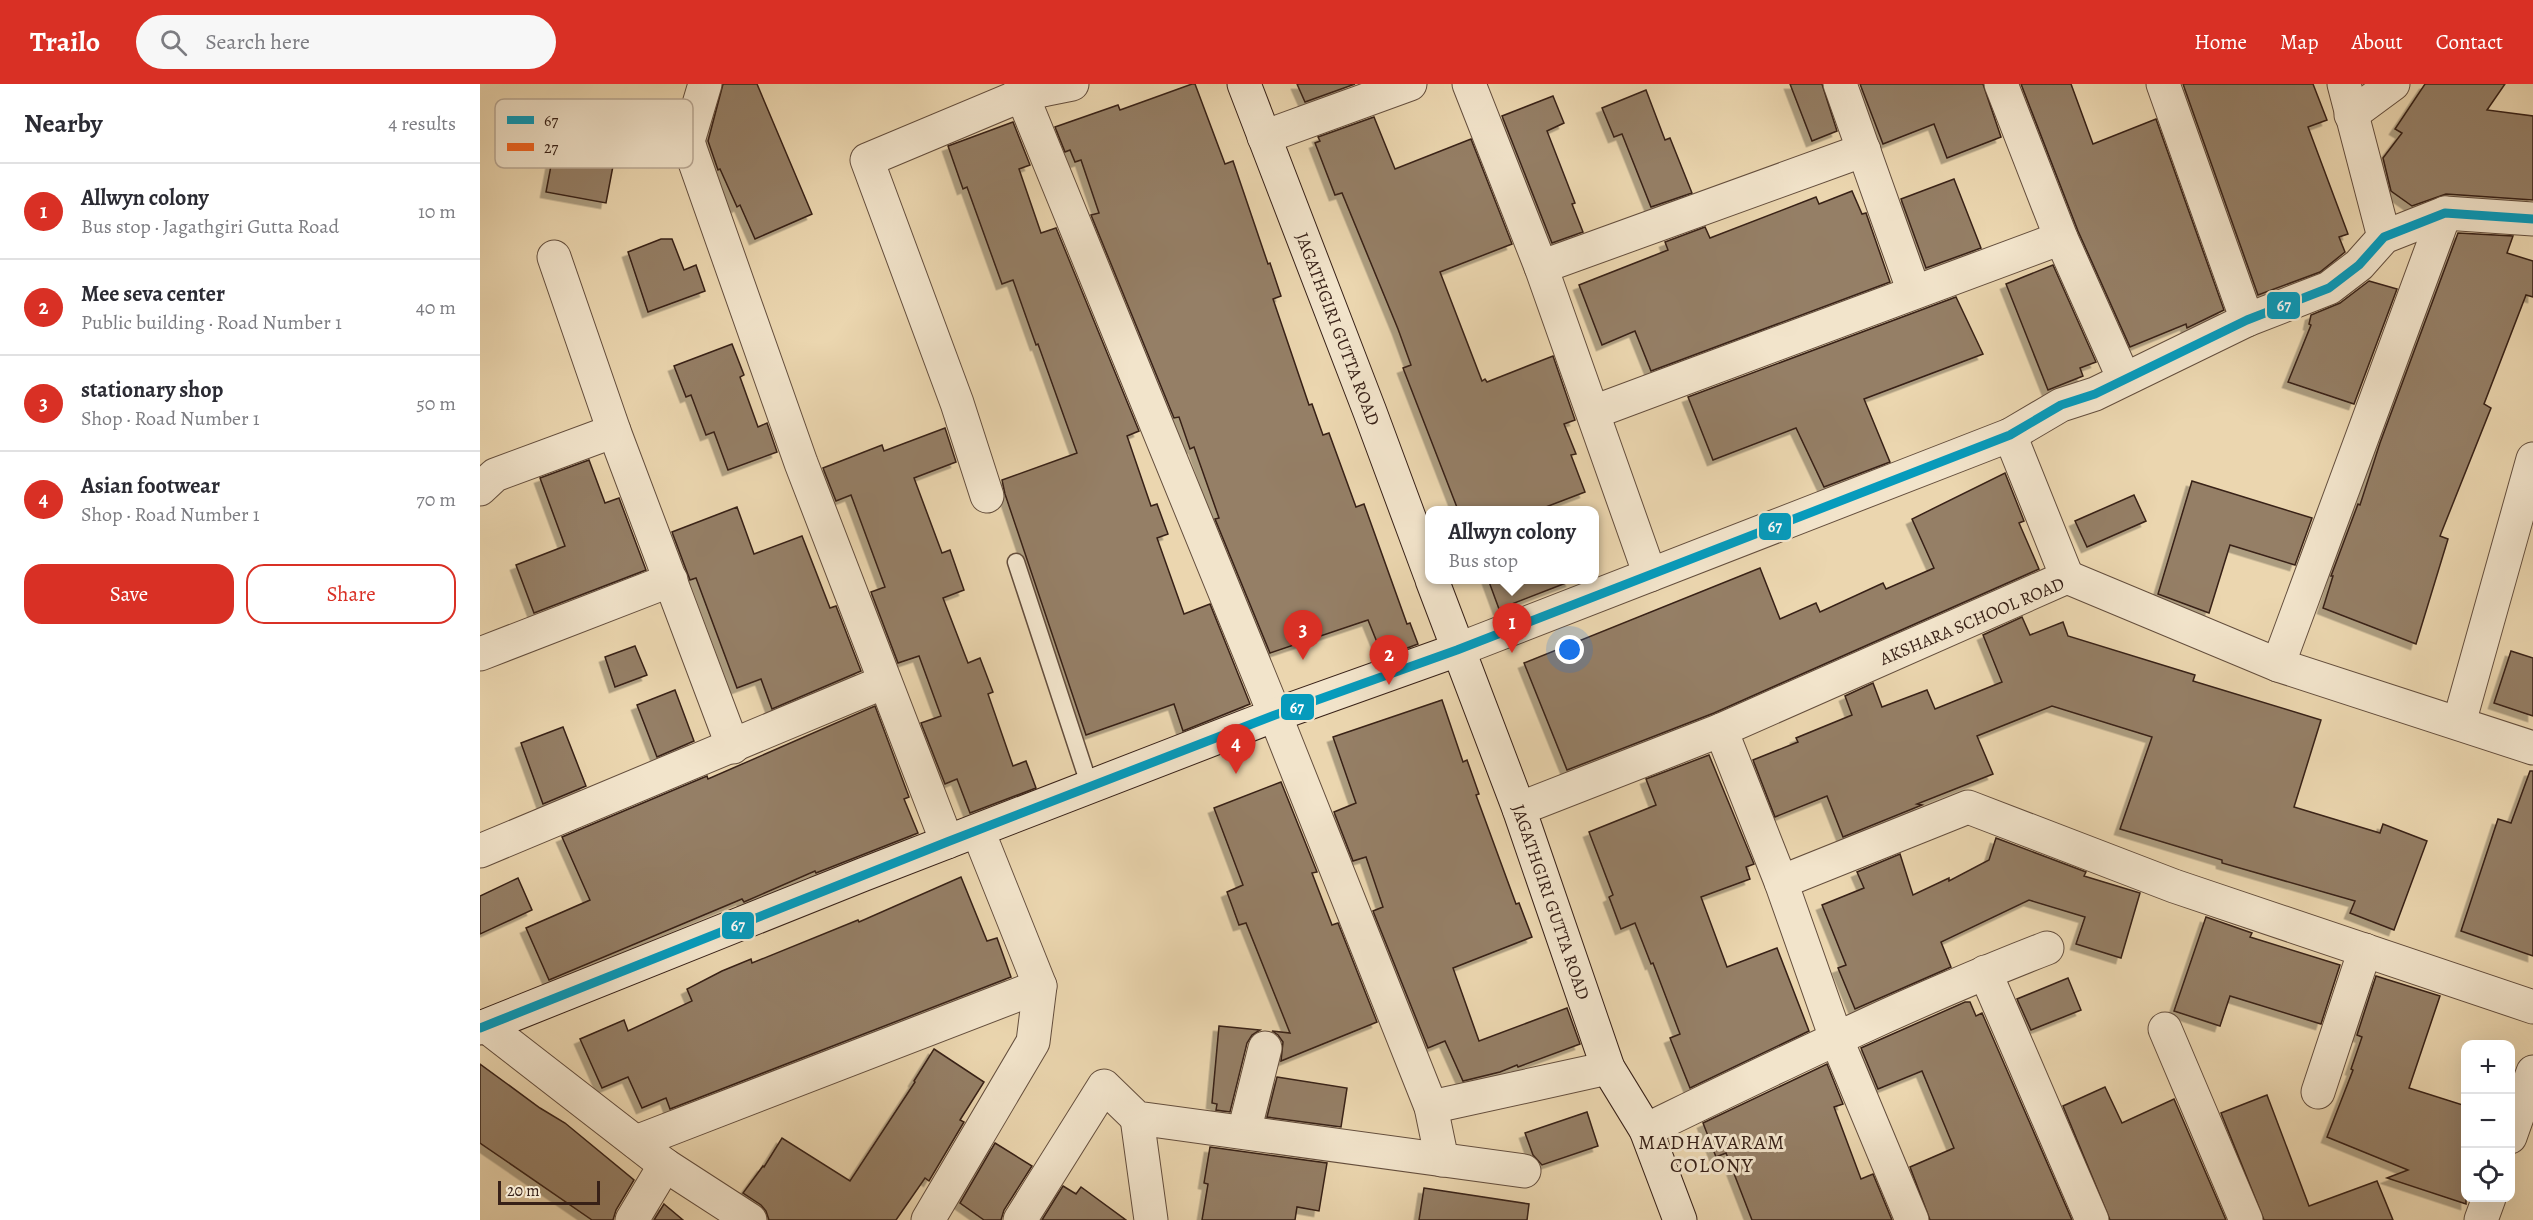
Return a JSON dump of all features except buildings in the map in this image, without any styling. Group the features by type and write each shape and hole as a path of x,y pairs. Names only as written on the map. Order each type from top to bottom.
{"street":[{"path":"693,124 705,84"},
{"name":"JAGATHGIRI GUTTA ROAD","path":"1244,84 1425,560"},
{"path":"1264,137 1410,84"},
{"path":"1469,84 1541,267 1650,575"},
{"path":"1840,84 1914,292"},
{"path":"2001,84 2061,238 2124,379"},
{"path":"2163,84 2247,320"},
{"path":"2384,237 2347,100 2393,84"},
{"path":"987,496 957,403 867,160 1037,88 1275,715 1431,1107 1442,1160"},
{"path":"1541,267 1864,150"},
{"path":"693,157 801,463 947,842"},
{"path":"2278,665 2445,213"},
{"path":"483,1027 947,842 1275,715 1457,650 2010,435 2061,405 2095,394 2247,320 2329,288 2359,265 2384,237 2445,213 2533,219"},
{"path":"1594,412 2061,238"},
{"path":"554,257 614,431 733,747"},
{"path":"480,489 495,475 614,431"},
{"path":"2010,435 2067,577"},
{"path":"2458,723 2533,459"},
{"name":"AKSHARA SCHOOL ROAD","path":"1519,809 1721,730 2067,577 2278,665 2533,748"},
{"path":"480,654 671,580"},
{"name":"JAGATHGIRI GUTTA ROAD","path":"1434,584 1519,809 1608,1068 1646,1130 1680,1220"},
{"path":"480,851 884,682"},
{"path":"1721,730 1781,882 1836,1038 1912,1220"},
{"path":"1781,882 1968,807 2174,886 2533,1007"},
{"path":"928,1220 1033,1042 1040,986 978,831"},
{"path":"1646,1130 1836,1038 1985,972 2047,948"},
{"path":"2318,1092 2365,950"},
{"path":"1985,972 2092,1220"},
{"path":"636,1142 1040,986"},
{"path":"483,1027 665,1166 750,1220"},
{"path":"2165,1029 2246,1220"},
{"path":"1244,1132 1265,1048"},
{"path":"1431,1107 1608,1068"},
{"path":"2515,1125 2533,1072"},
{"path":"1020,1220 1104,1086 1137,1118 1524,1171"},
{"path":"1137,1118 1151,1220"},
{"path":"632,1220 665,1166"},
{"path":"2481,1220 2487,1202"}],"lane":[{"path":"1016,562 1090,787"}],"transit line":[{"name":"67","path":"480,1028 947,842 1275,715 1457,650 2010,435 2061,405 2095,394 2247,320 2329,288 2359,265 2384,237 2445,213 2533,219"}],"place":[{"name":"Allwyn colony","path":"1512,653"},
{"name":"stationary shop","path":"1303,660"},
{"name":"Mee seva center","path":"1389,685"},
{"name":"Asian footwear","path":"1236,774"}],"district":[{"name":"MADHAVARAM COLONY","path":"1712,1154"}]}
